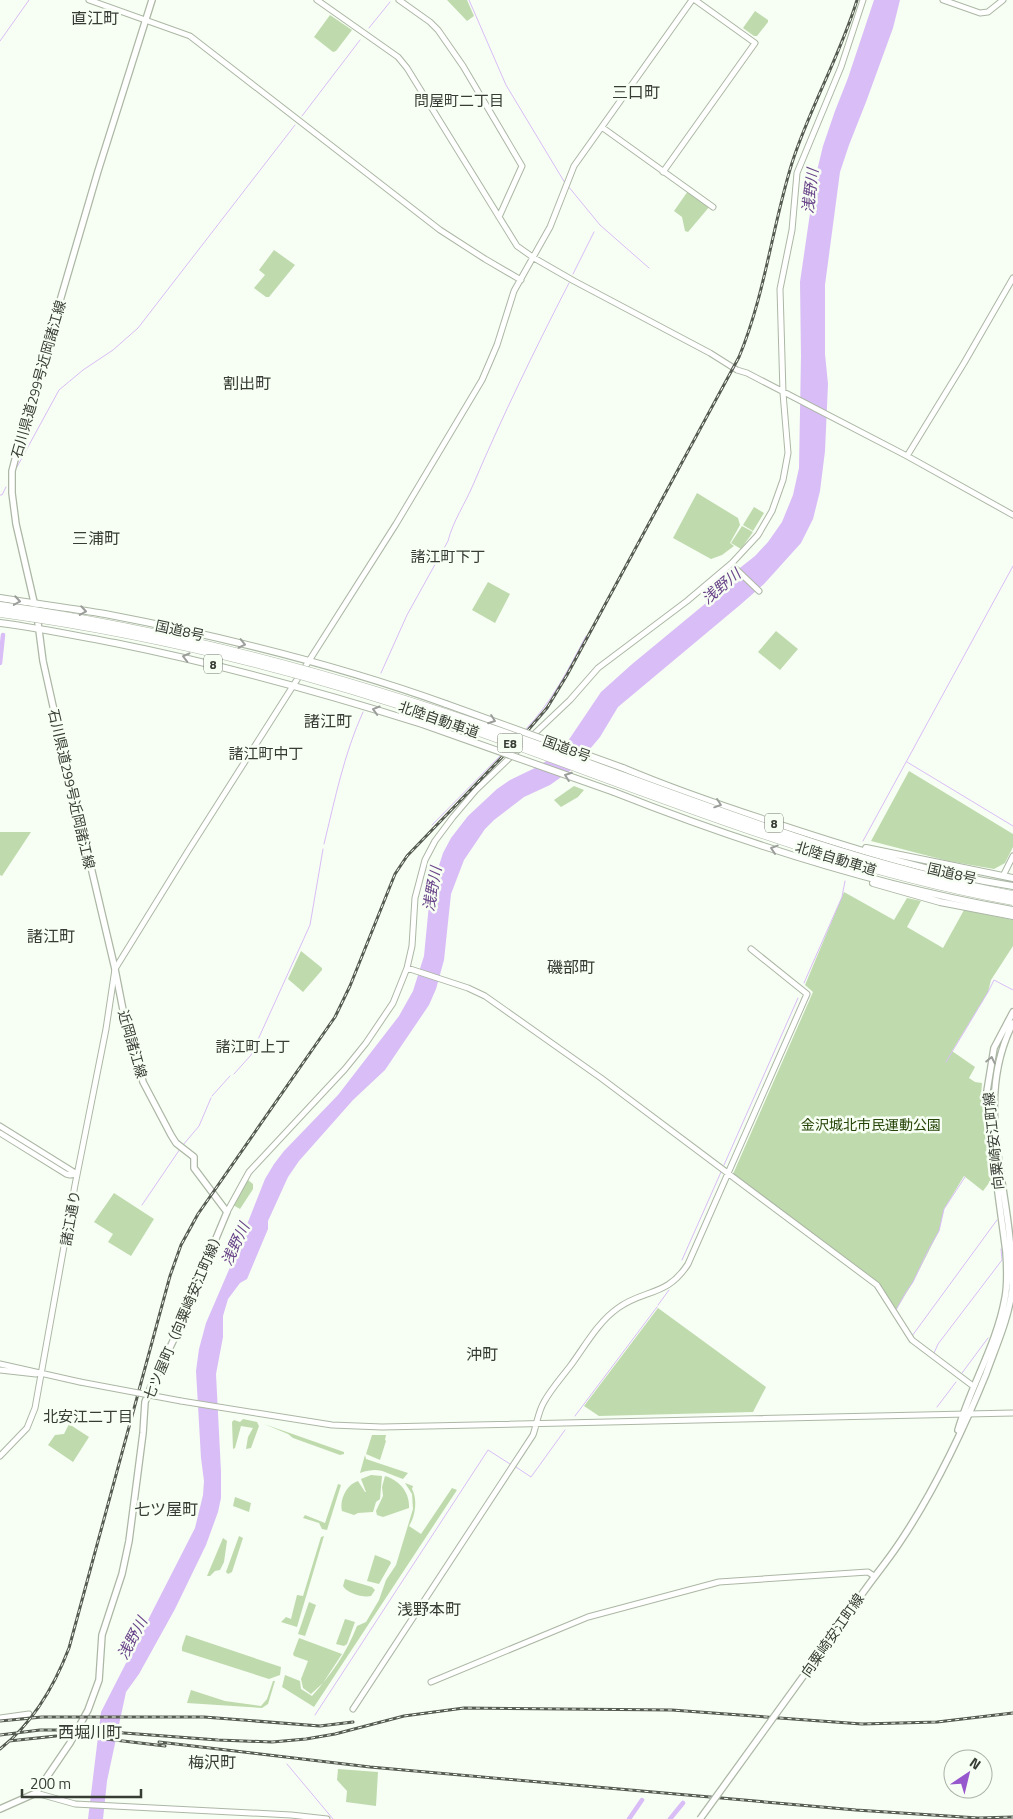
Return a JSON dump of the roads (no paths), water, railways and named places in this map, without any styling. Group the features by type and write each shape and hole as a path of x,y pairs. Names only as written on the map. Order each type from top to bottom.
{"highway":[{"name":"国道8号","path":"0,598 104,614 309,661 446,704 623,768 665,786 826,840 927,868 1013,886"},
{"name":"北陸自動車道","path":"0,606 134,629 294,666 449,714 694,804 811,843 920,874 1013,894"},
{"name":"北陸自動車道","path":"0,613 156,640 302,676 455,724 790,844 913,880 1013,902"},
{"name":"国道8号","path":"0,623 39,628 176,655 294,686 422,724 614,792 711,829 832,868 904,888 1013,910"},
{"path":"826,840 914,856 1013,878"},
{"path":"832,868 897,891 940,902 1013,916"}],"main road":[{"name":"石川県道299号近岡諸江線","path":"115,969 43,661 35,604 16,524 12,493 12,471 98,171 152,0"},
{"name":"近岡諸江線","path":"115,969 124,1015 132,1036 143,1082 171,1135 176,1142 194,1157 194,1168 227,1212"},
{"name":"向粟崎安江町線","path":"966,1414 973,1386 994,1338 1005,1297 1007,1256 991,1141 987,1091 994,1048 1013,1012"},
{"name":"向粟崎安江町線","path":"700,1819 898,1545 921,1510 954,1445 1002,1334 1012,1290 1012,1257 994,1124 993,1091 998,1064 1013,1023"},
{"name":"七ツ屋町（向粟崎安江町線）","path":"36,1793 70,1743 87,1712 99,1680 102,1635 122,1574 129,1541 143,1434 145,1402 174,1339 227,1212"},
{"path":"0,1809 36,1793"}],"street":[{"path":"89,0 190,36 440,230 521,280"},
{"path":"317,0 398,58 407,68 517,246 534,258 710,353 737,370 747,373 907,456 1013,515"},
{"path":"399,0 438,30 463,66 522,166 499,217"},
{"path":"115,969 396,524 482,380 492,358 514,291 550,227 574,166 693,0 755,43 664,172"},
{"path":"227,1212 250,1172 346,1069 393,1003 409,969 414,937 415,898 425,860 435,841 453,817 476,790 570,700 598,668 732,564 758,535 772,511 783,480 788,453 783,393 780,289 792,230 797,173 844,59 863,0"},
{"path":"943,0 980,13 988,12 1003,0"},
{"path":"602,128 713,207"},
{"path":"907,456 1013,278"},
{"path":"736,568 759,592"},
{"path":"1004,876 1013,856"},
{"path":"352,1709 533,1435 544,1400 605,1320 624,1304 666,1287 675,1281 686,1269 807,994 751,949"},
{"name":"諸江通り","path":"0,1456 27,1428 35,1408 77,1174 106,1029 115,969"},
{"path":"409,969 468,988 486,996 506,1010 877,1285 912,1340 973,1386"},
{"path":"0,1126 77,1174"},
{"path":"0,1133 66,1174 77,1174"},
{"path":"0,1364 80,1382 188,1402 332,1425 356,1427 966,1414 1011,1415"},
{"path":"0,1370 42,1374"},
{"path":"431,1682 588,1617 719,1582 868,1572 874,1576"},
{"path":"0,1718 29,1714"},
{"path":"36,1793 75,1804 291,1815 326,1819"}],"water":[{"name":"浅野川","path":"874,0 900,0 893,28 840,172 825,285 825,354 828,384 825,451 820,491 813,519 801,543 764,584 618,707 600,737 574,768 550,785 524,797 494,820 485,829 464,860 451,894 444,960 436,989 429,1005 385,1070 353,1100 299,1161 288,1177 268,1221 268,1229 247,1279 240,1283 228,1299 223,1316 223,1337 216,1374 221,1472 221,1498 218,1512 206,1545 175,1609 139,1674 126,1692 107,1781 103,1819 88,1819 101,1712 195,1528 203,1495 204,1481 196,1371 199,1349 206,1323 265,1179 284,1151 338,1095 399,1016 413,991 424,956 430,894 443,853 451,838 468,816 497,789 557,754 601,692 723,589 736,571 755,556 768,542 782,522 793,495 799,468 800,282 815,179 823,146"}],"waterway":[{"path":"0,41 29,0"},
{"path":"469,0 506,85 565,183"},
{"path":"369,28 390,2"},
{"path":"302,116 360,40"},
{"path":"17,467 59,390 83,370 113,350 138,328 295,125"},
{"path":"568,186 600,225 649,268"},
{"path":"573,274 594,232"},
{"path":"381,673 407,615 448,541 507,409 569,283"},
{"path":"0,495 2,495 6,487"},
{"path":"863,841 1013,566"},
{"path":"0,663 3,635"},
{"path":"525,730 551,697 586,636"},
{"path":"324,844 345,760 363,712"},
{"path":"432,825 502,754"},
{"path":"907,762 1013,826"},
{"path":"234,1074 251,1055 310,925 323,849"},
{"path":"804,983 842,897 845,881"},
{"path":"946,1062 994,980 1013,990"},
{"path":"724,1165 798,998"},
{"path":"212,1096 230,1076"},
{"path":"183,1145 199,1126 211,1098"},
{"path":"142,1205 180,1149"},
{"path":"682,1260 721,1172"},
{"path":"896,1310 913,1282 939,1231 944,1209 965,1177"},
{"path":"912,1336 997,1220"},
{"path":"934,1353 938,1344 1002,1260 1001,1249"},
{"path":"658,1305 669,1290"},
{"path":"575,1416 657,1307"},
{"path":"962,1373 988,1338"},
{"path":"937,1407 956,1382"},
{"path":"516,1467 531,1477 565,1430"},
{"path":"315,1715 488,1450 510,1464"},
{"path":"287,1764 333,1819"},
{"path":"629,1819 642,1800"},
{"path":"670,1819 683,1803"}],"railway":[{"path":"0,1749 23,1728 41,1703 57,1677 69,1648 170,1276 181,1245 198,1214 335,1017 350,986 395,874 407,856 529,729 547,708 567,675 739,357 762,285 792,163 857,0"},
{"path":"0,1735 40,1730 84,1730 272,1742 335,1734 404,1716 464,1708 672,1710 862,1724 937,1722 1013,1713"},
{"path":"0,1721 42,1717 204,1717 320,1726 353,1722"},
{"path":"9,1741 56,1736"},
{"path":"98,1738 165,1746"},
{"path":"159,1742 370,1767 856,1810 978,1818 1013,1817"}],"district":[{"name":"直江町","path":"95,18"},
{"name":"三口町","path":"636,92"},
{"name":"問屋町二丁目","path":"459,100"},
{"name":"割出町","path":"247,383"},
{"name":"三浦町","path":"96,538"},
{"name":"諸江町下丁","path":"448,556"},
{"name":"諸江町","path":"328,721"},
{"name":"諸江町中丁","path":"266,753"},
{"name":"諸江町","path":"51,936"},
{"name":"磯部町","path":"571,967"},
{"name":"諸江町上丁","path":"253,1046"},
{"name":"沖町","path":"482,1354"},
{"name":"北安江二丁目","path":"88,1416"},
{"name":"七ツ屋町","path":"166,1509"},
{"name":"浅野本町","path":"429,1609"},
{"name":"西堀川町","path":"90,1732"},
{"name":"梅沢町","path":"212,1762"}],"park label":[{"name":"金沢城北市民運動公園","path":"871,1124"}]}
